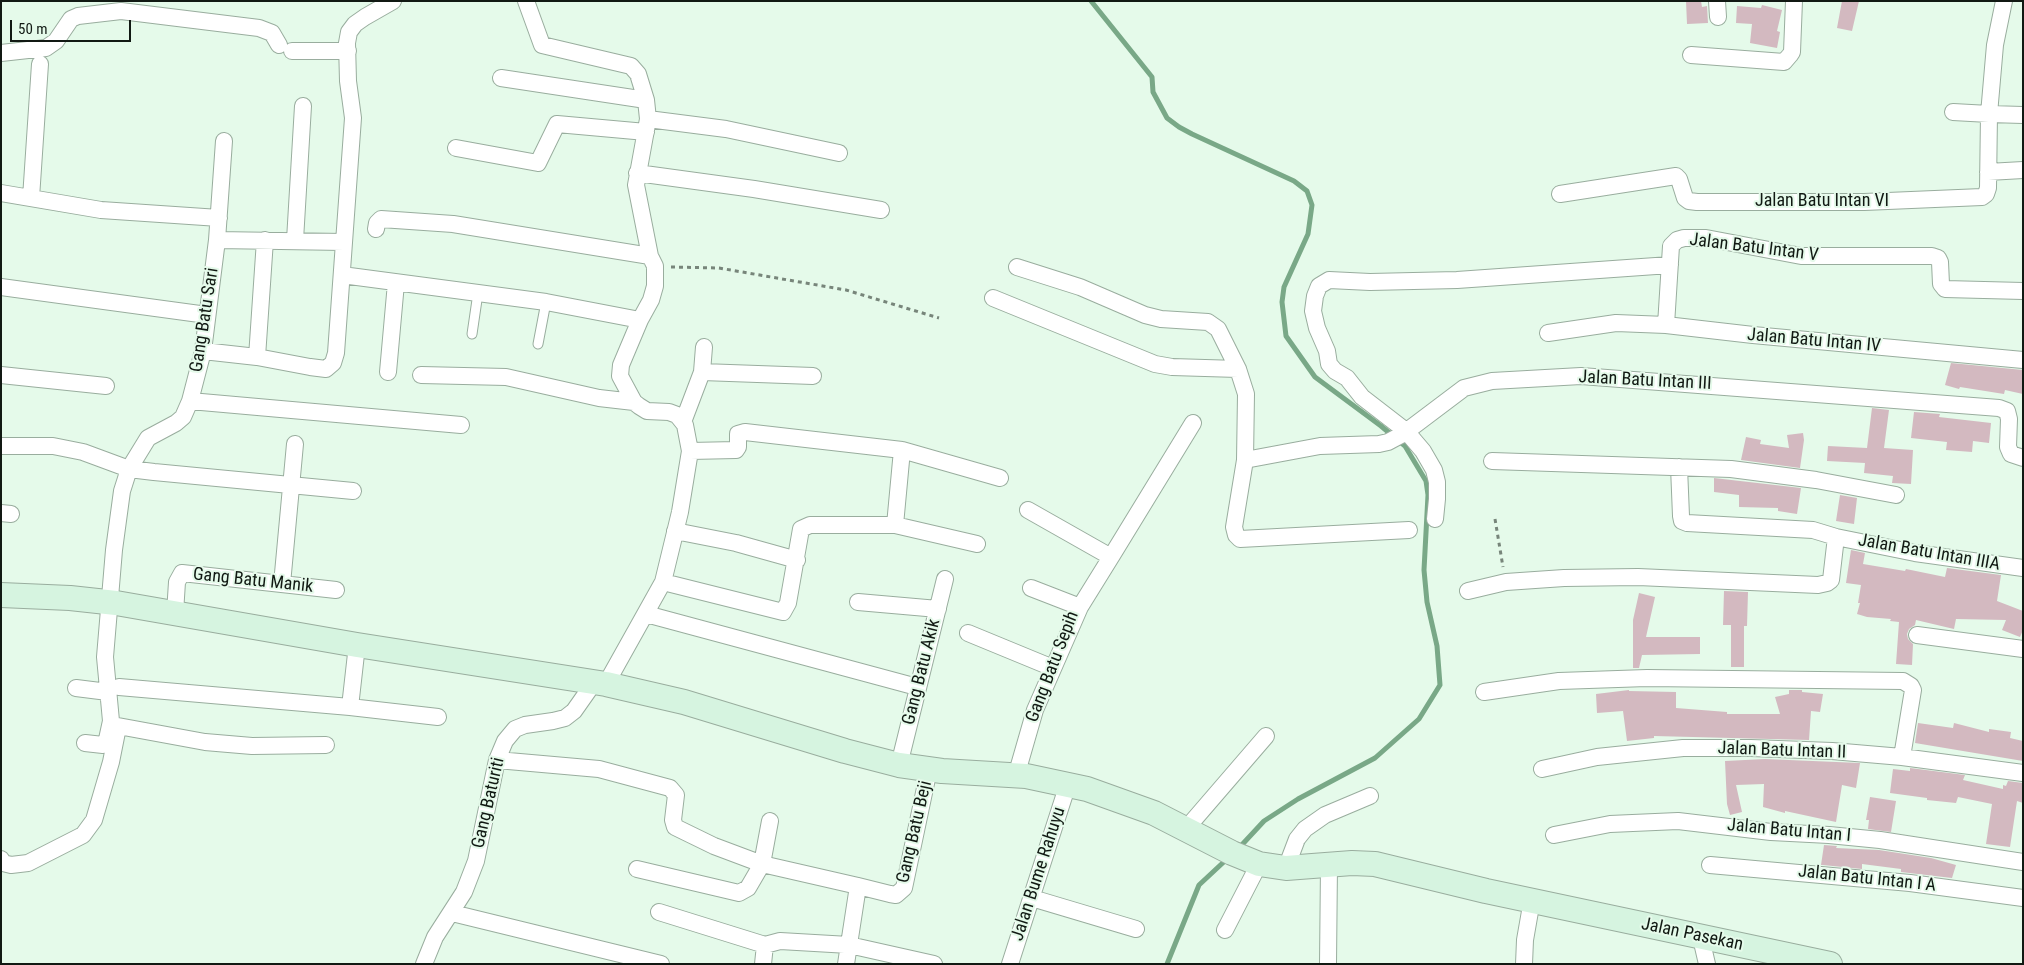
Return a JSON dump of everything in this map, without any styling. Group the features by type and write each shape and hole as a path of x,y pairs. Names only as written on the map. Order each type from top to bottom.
{"street":[{"path":"203,351 326,368 333,363 336,353 353,118 348,81 348,42 355,24 394,1"},
{"path":"526,1 542,46 631,66 638,74 646,100 647,126 636,185 652,261 655,286 651,300 640,320 620,368 620,374 634,402"},
{"path":"1691,55 1784,62 1792,52 1794,1"},
{"name":"Jalan Batu Intan VI","path":"1560,194 1676,176 1679,179 1685,198 1689,201 1697,202 1864,202 1982,197 1986,194 1988,188 1988,114 1995,45 2004,1"},
{"path":"1,53 46,48 56,41 72,19 78,16 121,11 260,28 272,33 286,48 348,42"},
{"path":"31,198 40,64"},
{"path":"501,78 646,100"},
{"path":"295,240 303,106"},
{"path":"1953,112 2023,115"},
{"path":"456,148 538,163 557,124 726,129 839,152"},
{"name":"Gang Batu Sari","path":"113,689 105,657 113,603 114,550 122,491 128,469 148,438 176,423 183,417 190,401 203,351 217,240 224,140"},
{"path":"1988,172 2023,170"},
{"path":"637,173 754,188 881,210"},
{"path":"1,193 101,210 219,218"},
{"path":"376,229 377,223 381,219 453,224 652,261"},
{"name":"Jalan Batu Intan V","path":"1399,436 1362,397 1347,378 1328,364 1327,350 1317,328 1313,311 1316,290 1329,280 1370,282 1457,280 1670,264 1671,246 1677,240 1684,238 1706,238 1801,256 1932,256 1938,258 1940,262 1941,284 1945,289 2023,291"},
{"path":"217,240 344,242"},
{"path":"257,357 265,240"},
{"path":"1666,325 1670,264"},
{"path":"1017,267 1080,287 1145,315 1161,319 1208,322 1218,329 1238,369 1246,394 1245,460 1234,526 1236,535 1240,540 1409,530"},
{"path":"342,275 546,302 640,320"},
{"path":"388,372 396,283"},
{"path":"1,287 207,315"},
{"path":"993,298 1155,364 1172,367 1238,369"},
{"name":"Jalan Batu Intan IV","path":"1548,333 1616,323 1666,325 2023,360"},
{"path":"683,422 702,372 704,347"},
{"path":"702,372 813,376"},
{"path":"1,375 106,386"},
{"path":"421,375 506,377 599,398 634,402 647,411 669,412 677,415 683,422 690,451 736,450 738,447 738,434 744,432 902,450 1000,478"},
{"name":"Jalan Batu Intan III","path":"1245,460 1320,446 1370,446 1399,436 1464,388 1501,380 1581,376 1999,408 2007,411 2009,419 2008,447 2010,454 2023,458"},
{"path":"190,401 462,425"},
{"path":"1080,607 1192,423"},
{"path":"1399,436 1423,451 1434,470 1438,499 1434,519"},
{"path":"282,584 295,444"},
{"path":"1,446 53,446 83,452 128,469 353,491"},
{"path":"895,526 902,450"},
{"name":"Gang Baturiti","path":"424,964 435,937 464,892 476,861 496,760 505,741 515,730 525,725 565,718 574,711 600,684 646,614 663,582 690,451"},
{"path":"1492,462 1730,469 1797,478 1896,496"},
{"name":"Jalan Batu Intan IIIA","path":"1679,467 1680,516 1682,521 1687,523 1813,530 1836,537 1915,553 2023,568"},
{"path":"1028,510 1111,557"},
{"path":"663,582 783,612 788,603 797,560 800,532 801,529 810,525 895,526 977,544"},
{"path":"675,531 736,543 797,560"},
{"path":"1468,591 1506,582 1564,578 1638,577 1818,585 1832,580 1836,537"},
{"name":"Gang Batu Manik","path":"175,613 177,582 182,573 336,590"},
{"name":"Gang Batu Akik","path":"899,765 945,579"},
{"name":"Gang Batu Sepih","path":"1016,776 1035,710 1080,607 1031,588"},
{"name":"Jalan Pasekan","path":"1,595 70,598 113,603 600,684 684,702 845,751 899,765 1016,776 1068,784 1134,805 1259,864 1286,868 1352,863 1375,864 1701,938 1830,964"},
{"path":"858,602 938,609"},
{"path":"646,614 917,687"},
{"path":"968,634 1053,668"},
{"path":"1917,634 2023,649"},
{"path":"350,707 357,645"},
{"path":"1484,692 1559,681 1647,678 1899,680 1908,683 1913,690 1902,757"},
{"path":"76,688 113,689 350,707 438,717"},
{"path":"1,859 3,863 28,863 83,835 94,820 111,762 118,726 113,689"},
{"path":"85,743 103,745 108,740 113,689"},
{"path":"118,726 205,742 252,746 326,745"},
{"path":"1185,830 1266,736"},
{"name":"Jalan Batu Intan II","path":"1542,769 1597,757 1683,748 1796,750 1902,757 2023,773"},
{"path":"496,760 599,769 670,788 676,795 673,820 676,827 714,846 762,864 858,886 846,964"},
{"name":"Gang Batu Beji","path":"858,886 896,895 904,888 929,769"},
{"name":"Jalan Bume Rahuyu","path":"1010,964 1068,784"},
{"path":"1286,868 1297,839 1305,829 1325,815 1370,796"},
{"name":"Jalan Batu Intan I","path":"1554,834 1602,825 1678,821 1771,832 1880,840 2023,862"},
{"path":"637,869 739,893 748,888 762,864 770,822"},
{"path":"1225,930 1259,864"},
{"path":"1328,964 1329,865"},
{"name":"Jalan Batu Intan I A","path":"1710,865 1910,883 2023,898"},
{"path":"1032,898 1136,928"},
{"path":"1524,964 1525,940 1532,900"},
{"path":"452,912 661,964"},
{"path":"659,912 765,945 780,941 849,945 934,964"},
{"path":"1701,938 1707,964"},
{"path":"762,964 765,945"}],"lane":[{"path":"472,334 478,293"},
{"path":"538,344 546,302"}],"path":[{"path":"652,261 719,268 846,290 939,318"},
{"path":"1495,519 1506,582"}],"building":[{"path":"1686,1 1701,1 1702,7 1707,6 1708,23 1687,24"},
{"path":"1842,1 1859,1 1852,31 1837,28"},
{"path":"1762,5 1782,10 1777,31 1780,32 1777,48 1750,43 1752,24 1736,23 1737,6 1761,8"},
{"path":"1951,363 2023,370 2023,394 2005,390 2004,394 1960,387 1959,389 1945,385"},
{"path":"1872,408 1889,410 1884,448 1913,450 1911,484 1892,483 1893,476 1864,473 1865,463 1827,461 1828,446 1867,448"},
{"path":"1914,412 1940,414 1939,417 1991,423 1989,443 1973,441 1972,452 1946,450 1947,442 1911,438"},
{"path":"1803,433 1804,440 1800,468 1741,460 1746,437 1761,440 1760,444 1789,448 1787,435"},
{"path":"1714,478 1801,488 1797,514 1778,511 1778,508 1739,507 1739,495 1714,492"},
{"path":"1840,495 1857,498 1854,524 1836,521"},
{"path":"1851,550 1865,553 1863,564 1905,571 1906,569 1945,577 1947,568 2001,575 1997,601 2023,611 2023,630 2020,637 2002,630 2006,620 1956,619 1954,629 1916,620 1915,625 1909,629 1907,634 1908,639 1913,644 1912,665 1896,664 1899,622 1857,614 1861,585 1846,583"},
{"path":"1724,591 1748,592 1747,626 1744,626 1744,667 1731,667 1731,625 1723,625"},
{"path":"1639,593 1655,597 1646,637 1700,637 1700,654 1642,655 1639,668 1633,668 1633,620"},
{"path":"1629,690 1676,692 1676,708 1727,712 1727,714 1780,714 1775,697 1789,694 1789,690 1802,690 1802,692 1823,694 1820,712 1811,711 1809,740 1654,736 1654,738 1627,741 1623,711 1597,713 1596,694"},
{"path":"1918,723 1953,728 1954,723 1989,732 1989,729 2011,732 2010,738 2023,741 2023,761 1915,743"},
{"path":"1765,759 1860,763 1856,788 1842,785 1836,822 1763,807 1764,784 1736,785 1742,812 1730,815 1727,804 1725,761"},
{"path":"1910,768 1965,775 1963,780 2003,789 2003,785 2006,786 2008,781 2023,783 2023,803 2017,801 2010,847 1986,844 1992,804 1958,797 1956,803 1890,793 1893,769 1910,771"},
{"path":"1870,797 1896,801 1891,832 1868,829 1869,820 1866,820"},
{"path":"1824,845 1837,846 1836,848 1879,850 1931,858 1956,865 1952,878 1901,872 1901,869 1862,864 1862,869 1821,865"}],"waterway":[{"path":"1091,1 1152,77 1153,92 1167,118 1192,134 1294,181 1307,191 1312,205 1308,234 1284,287 1282,302 1286,336 1315,377 1405,446 1426,481 1428,495 1424,570 1427,602 1437,646 1440,685 1419,719 1375,758 1298,799 1264,821 1238,849"},
{"path":"1167,964 1199,885 1228,858"}]}
